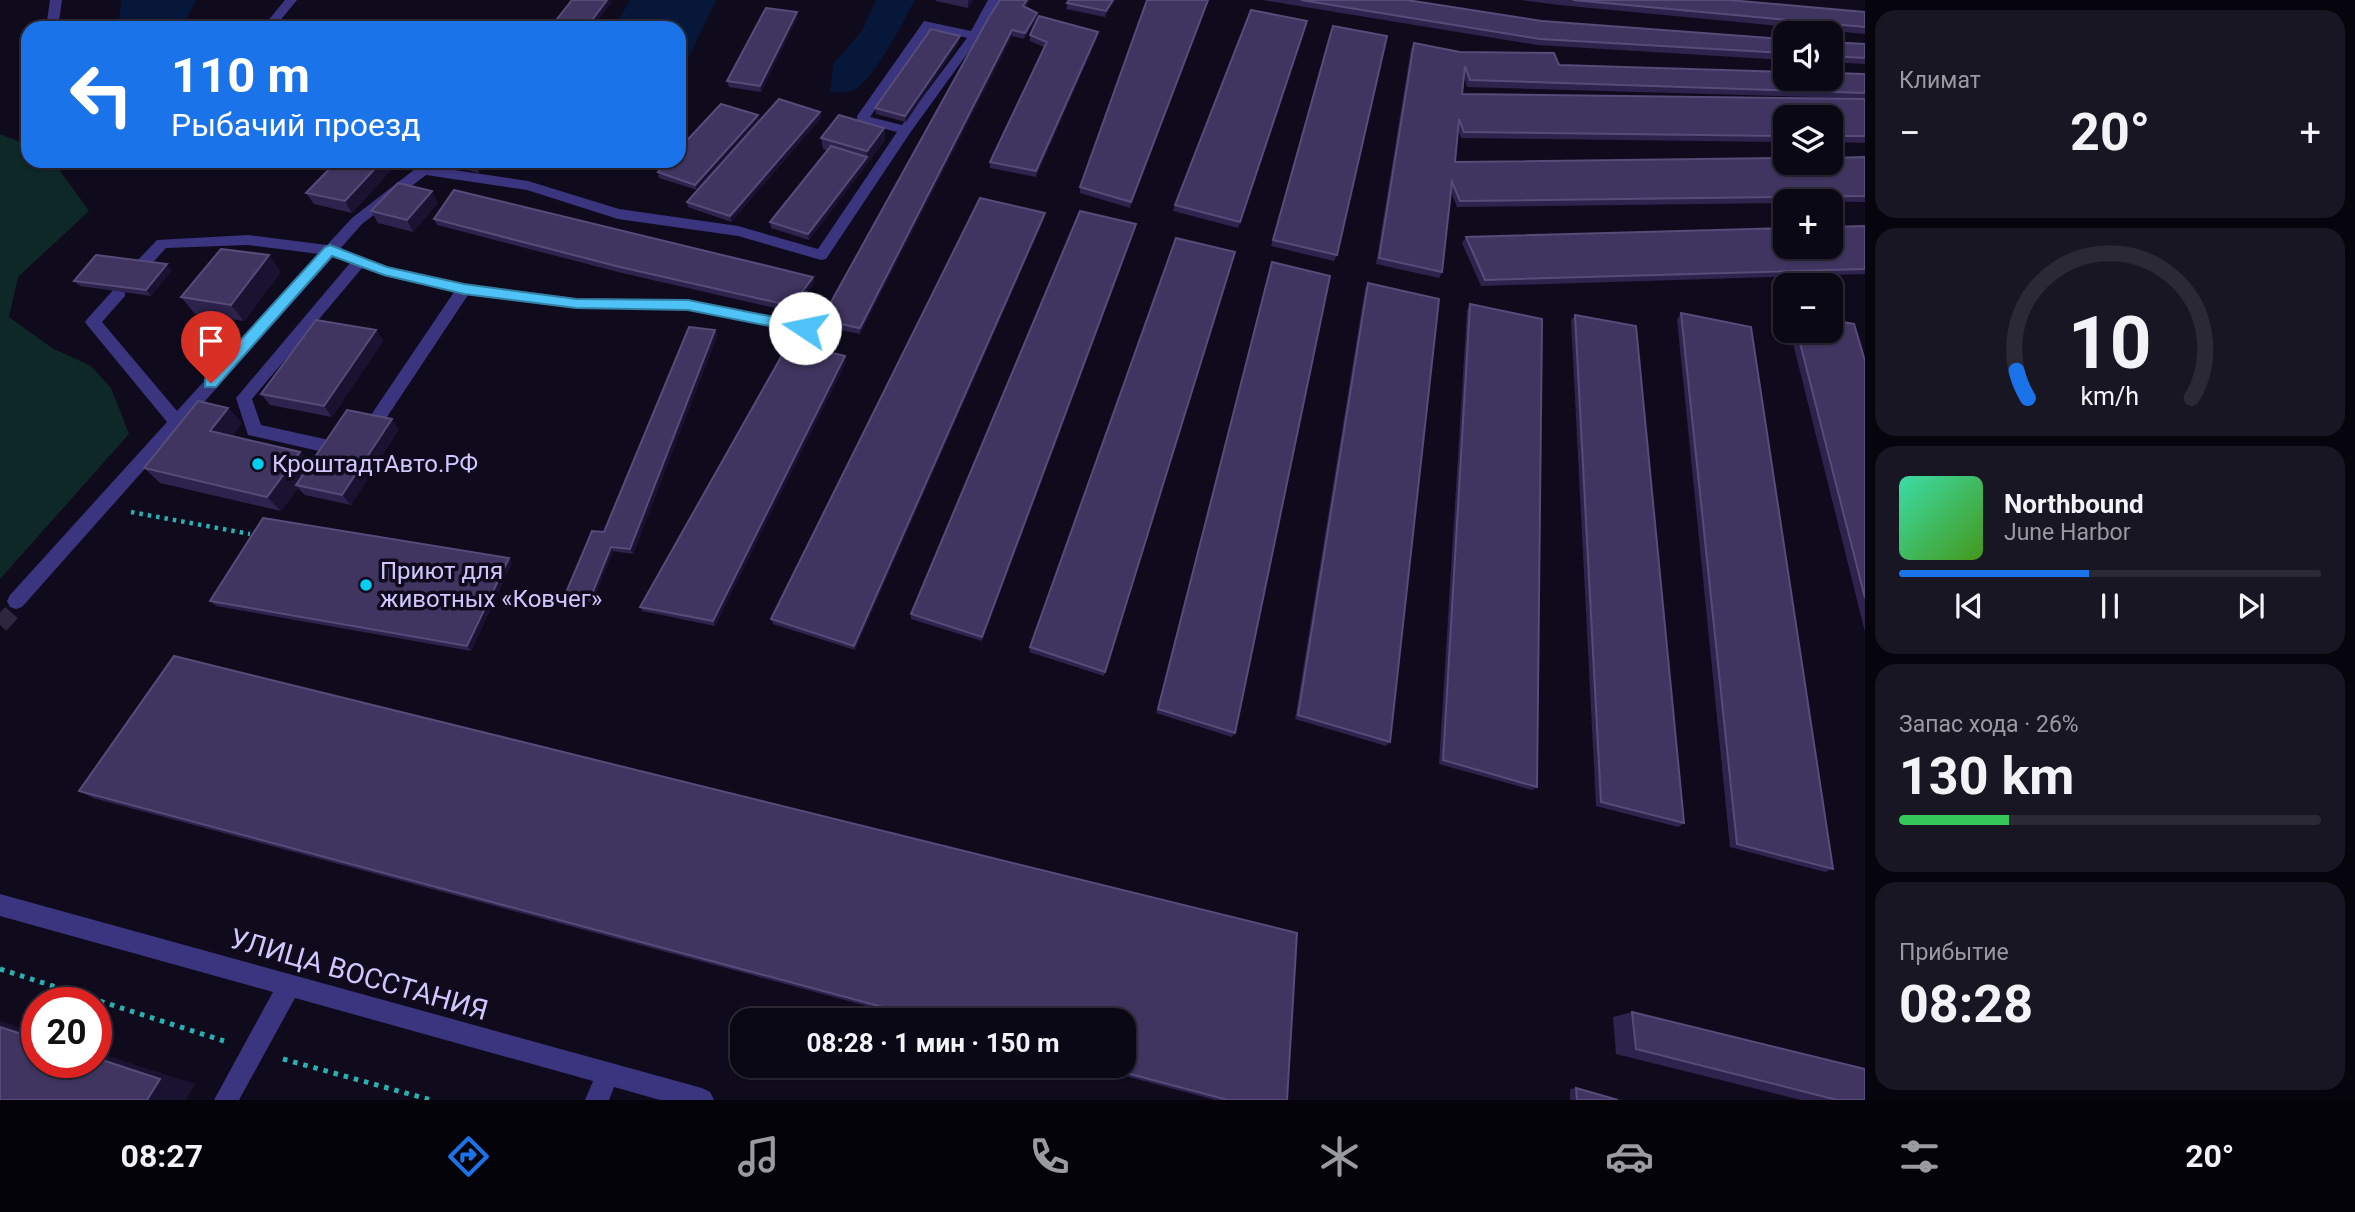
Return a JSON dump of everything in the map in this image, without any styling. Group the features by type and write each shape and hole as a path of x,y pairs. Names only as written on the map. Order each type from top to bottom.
{"street":[{"path":"53,21 56,0"},
{"path":"274,21 291,0"},
{"path":"435,168 528,186 618,214 738,232 821,255 905,130 974,36 994,0"},
{"path":"905,130 862,119 928,24 974,36"},
{"path":"11,606 330,250 357,221 417,168"},
{"path":"141,266 162,243 248,240 330,250 384,271 464,289 576,303 688,305 805,328"},
{"path":"323,445 254,430 244,398 360,261"},
{"path":"379,415 464,289"},
{"path":"120,292 93,322 176,421"},
{"name":"УЛИЦА ВОССТАНИЯ","path":"0,905 702,1100"},
{"path":"226,1100 289,986"},
{"path":"597,1100 607,1074"}],"path":[{"path":"127,511 250,534"},
{"path":"0,969 254,1050 431,1100"}],"green space":[{"path":"0,134 21,142 21,168 58,168 89,211 18,277 9,317 52,348 91,366 111,388 129,434 0,579"}],"water":[{"path":"121,0 196,0 186,21 119,21"},
{"path":"630,0 716,0 686,64 686,21 618,21"},
{"path":"876,0 915,0 887,50 860,86 852,91 830,92 833,64 862,31"}],"building":[{"path":"572,0 607,0 591,21 556,21"},
{"path":"1000,0 1027,0 1023,6 1037,13 1025,33 1012,30 860,328 821,320 989,17"},
{"path":"1069,0 1113,0 1106,11 1067,3"},
{"path":"1147,0 1208,0 1131,202 1080,187"},
{"path":"1301,0 1407,0 1542,21 1773,38 1773,52 1540,39"},
{"path":"1573,0 1729,0 1865,12 1865,27 1843,25 1843,21 1800,21"},
{"path":"766,8 797,12 760,86 727,81"},
{"path":"1251,10 1307,21 1240,222 1175,205"},
{"path":"1039,16 1098,32 1036,171 990,162 1047,42 1030,35"},
{"path":"1333,26 1387,36 1337,255 1273,240"},
{"path":"931,29 960,36 905,116 875,108"},
{"path":"1414,43 1460,52 1554,53 1559,65 1773,72 1773,90 1470,80 1465,66 1462,94 1865,99 1865,136 1843,136 1843,105 1773,105 1773,136 1464,132 1459,119 1455,162 1773,158 1773,175 1843,175 1843,158 1865,157 1865,196 1843,196 1843,189 1773,189 1773,197 1460,201 1452,182 1442,272 1379,258"},
{"path":"1843,43 1865,44 1865,58 1843,57"},
{"path":"1843,73 1865,74 1865,93 1804,91 1843,91"},
{"path":"779,99 820,112 730,216 687,202"},
{"path":"721,104 758,115 695,185 658,172 662,168 686,168 686,142"},
{"path":"839,115 884,128 867,151 821,138"},
{"path":"831,146 867,157 808,234 770,222"},
{"path":"330,168 376,168 345,201 306,193"},
{"path":"398,183 432,191 407,220 371,211"},
{"path":"454,190 813,277 792,306 620,267 434,219"},
{"path":"980,198 1045,213 854,646 771,619"},
{"path":"1080,211 1136,224 982,637 911,614"},
{"path":"1865,226 1865,269 1485,280 1466,237 1773,228 1773,259 1843,259 1843,227"},
{"path":"1176,238 1235,252 1105,672 1030,647"},
{"path":"221,249 269,255 231,305 181,297"},
{"path":"96,255 167,264 146,290 74,281"},
{"path":"1272,262 1330,276 1235,733 1158,709"},
{"path":"1368,283 1439,299 1390,742 1298,715"},
{"path":"1470,304 1542,319 1537,787 1443,760"},
{"path":"1681,313 1751,327 1833,869 1737,844"},
{"path":"1575,315 1636,326 1684,823 1601,802"},
{"path":"316,320 376,330 324,406 261,394"},
{"path":"1843,322 1854,324 1865,361 1865,598 1800,343 1843,343"},
{"path":"689,327 715,330 630,549 611,547 590,599 565,595 592,531 604,532"},
{"path":"789,343 845,356 713,621 640,607"},
{"path":"198,401 228,408 210,431 300,452 267,497 144,468"},
{"path":"347,410 392,419 342,495 296,485"},
{"name":"Приют для животных «Ковчег»","path":"263,518 509,558 467,646 210,601"},
{"path":"174,656 1297,933 1287,1100 1228,1100 1136,1076 1136,1008 886,1008 79,791"},
{"path":"1632,1012 1865,1069 1865,1100 1837,1100 1636,1049"},
{"path":"0,1027 21,1034 21,1078 112,1078 112,1063 160,1079 147,1100 0,1100"},
{"path":"1576,1088 1618,1100 1577,1100"}],"tunnel":[{"path":"0,625 13,611"}],"place":[{"name":"КроштадтАвто.РФ","path":"258,464"},
{"name":"Приют для животных «Ковчег»","path":"366,585"}],"route":[{"path":"211,383 330,250 384,271 464,289 576,303 688,305 805,328"}]}
